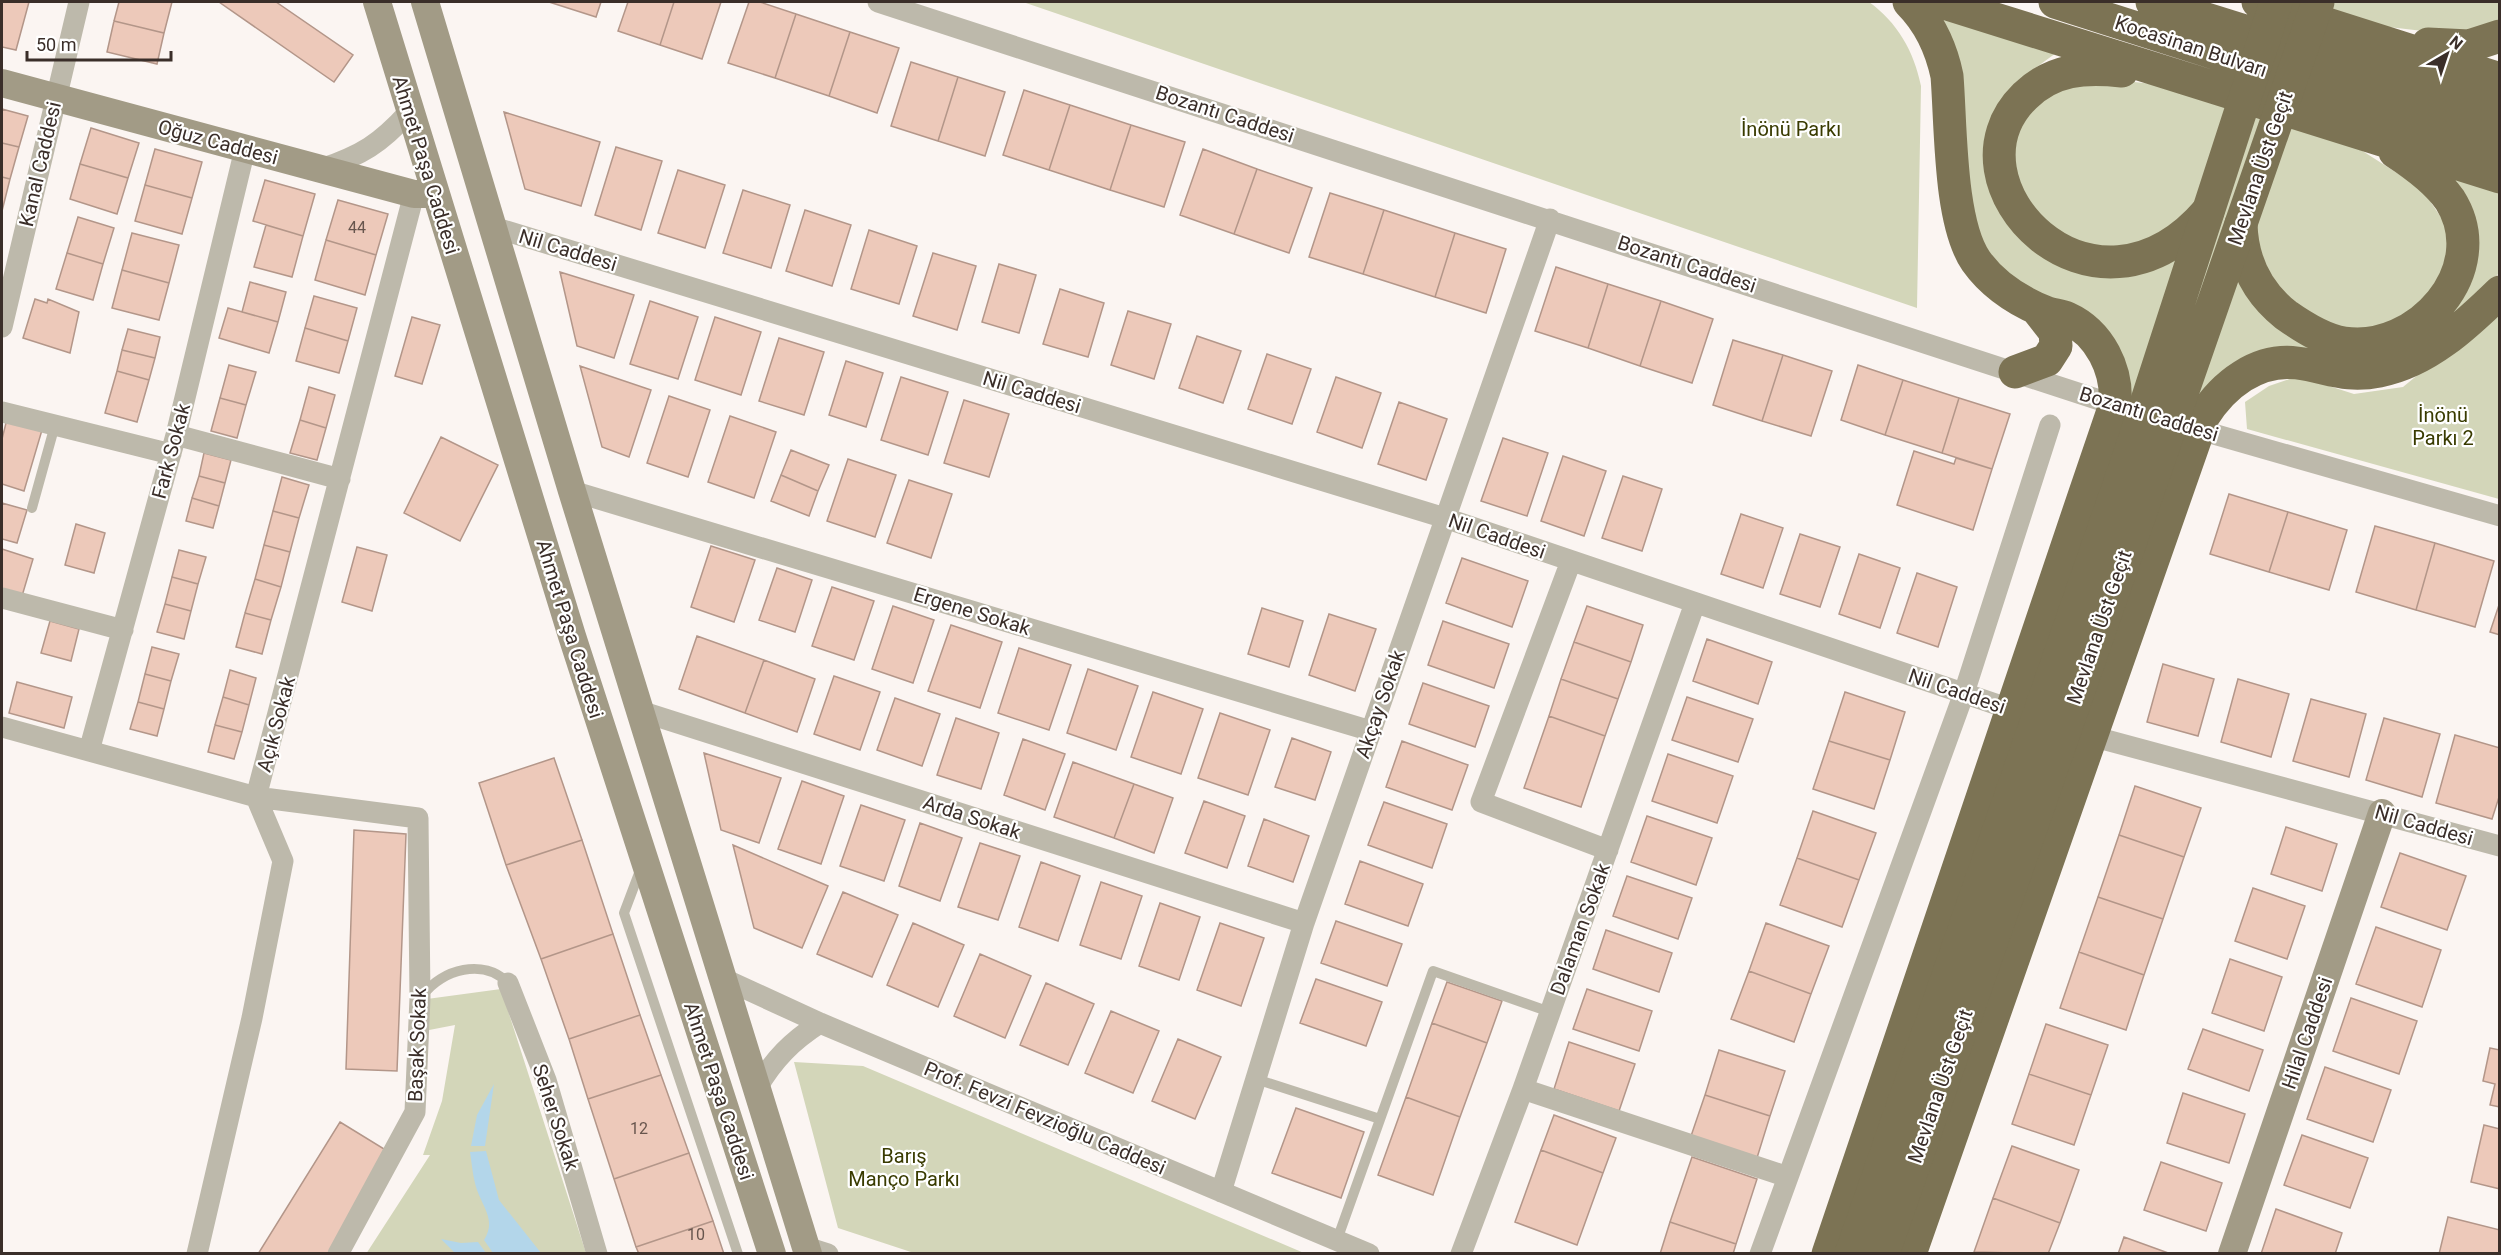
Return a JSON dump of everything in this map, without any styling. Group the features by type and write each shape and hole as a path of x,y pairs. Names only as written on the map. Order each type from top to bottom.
{"highway":[{"path":"1828,1254 2115,405 2112,370 2100,346 2080,326 2067,318 2037,309 1998,285 1975,260 1965,240 1957,205 1947,76 1943,58 1928,25 1909,2"},
{"path":"1941,2 2499,177"},
{"name":"Kocasinan Bulvarı","path":"2055,2 2499,144"},
{"name":"Kocasinan Bulvarı","path":"2152,2 2499,111"},
{"path":"2258,2 2499,79"},
{"name":"Mevlana Üst Geçit","path":"1851,1254 2129,456 2276,2"},
{"name":"Mevlana Üst Geçit","path":"1883,1254 1958,1031 2318,2"},
{"path":"2381,41 2469,46 2499,36"},
{"path":"2189,79 2082,68 2064,72 2044,81 2021,100 2004,128 2000,160 2005,185 2019,212 2047,242 2071,255 2098,262 2124,262 2154,254 2183,237 2208,211"},
{"path":"2241,224 2244,254 2256,281 2278,309 2305,327 2335,341 2354,344 2390,338 2414,326 2438,306 2455,282 2462,254 2461,230 2450,201 2440,188 2408,160 2363,133"},
{"path":"1910,1254 2059,830 2196,429 2219,394 2251,371 2285,363 2298,363 2338,373 2377,372 2395,367 2427,352 2469,320 2499,292"},
{"path":"2015,372 2047,360 2056,346 2055,332 2037,309"},
{"path":"2084,496 2099,476 2114,466 2130,462 2146,466 2158,477 2164,498 2163,524"},
{"path":"1979,806 2010,774 2028,769 2039,773 2052,784 2060,802 2059,830"}],"street":[{"name":"Kanal Caddesi","path":"2,327 78,2"},
{"name":"Ahmet Paşa Caddesi","path":"376,2 409,112 424,194 444,224 644,862 772,1254"},
{"name":"Ahmet Paşa Caddesi","path":"425,2 722,978 757,1088 814,1251"},
{"name":"Bozantı Caddesi","path":"878,2 1550,219 2115,405 2499,516"},
{"name":"Oğuz Caddesi","path":"2,83 321,169 424,194"},
{"path":"321,169 359,156 390,133 409,112"},
{"name":"Fark Sokak","path":"89,751 174,444 245,149"},
{"name":"Açık Sokak","path":"197,1254 252,1017 283,861 256,797 340,479 424,194"},
{"name":"Akçay Sokak","path":"1221,1192 1304,923 1550,219"},
{"path":"444,224 493,227"},
{"name":"Nil Caddesi","path":"493,227 1445,518 2091,737 2499,846"},
{"path":"2,412 55,425 174,444 340,479"},
{"path":"1760,1254 1964,693 2050,425"},
{"name":"Ergene Sokak","path":"572,491 1371,731"},
{"path":"1571,561 1481,802 1608,850"},
{"path":"2,598 123,630"},
{"name":"Dalaman Sokak","path":"1461,1254 1523,1089 1695,603"},
{"name":"Arda Sokak","path":"640,711 1304,923"},
{"path":"2,726 256,797"},
{"name":"Başak Sokak","path":"256,797 418,818 420,998 415,1112 338,1254"},
{"name":"Hilal Caddesi","path":"2232,1254 2382,813"},
{"name":"Prof. Fevzi Fevzioğlu Caddesi","path":"722,978 819,1023 1369,1254"},
{"name":"Seher Sokak","path":"508,983 546,1080 597,1254"},
{"path":"757,1088 779,1055 793,1040 819,1023"},
{"path":"1523,1089 1788,1177"}],"lane":[{"path":"32,508 55,425"},
{"path":"644,862 624,913 738,1254"},
{"path":"420,998 431,984 440,978 467,969 488,970 500,974 508,983"},
{"path":"1337,1240 1432,970 1550,1012"},
{"path":"1256,1079 1380,1119"}],"green space":[{"name":"İnönü Parkı","path":"1023,2 1869,2 1888,19 1903,38 1914,61 1921,86 1917,308"},
{"path":"2299,2 2499,2 2499,19 2466,36 2380,26"},
{"path":"1941,15 2056,53 2015,83 2012,161 2016,130 2033,105 2079,76 2180,87 2361,150 2422,189 2444,222 2460,297 2440,167 2499,185 2499,273 2465,310 2296,354 2201,399 2127,397 2117,356 2020,288 1991,263 1968,218"},
{"name":"İnönü Parkı 2","path":"2499,308 2499,499 2247,429 2245,402 2269,386 2298,376 2354,394 2403,387"},
{"path":"501,989 586,1253 366,1254 430,1155 423,1155 442,1101 455,1025 424,1031 427,999"},
{"name":"Barış Manço Parkı","path":"794,1062 863,1066 1304,1253 914,1253 838,1228"}],"water":[{"path":"494,1084 485,1146 471,1146 477,1115"},
{"path":"486,1151 499,1200 541,1253 493,1253 484,1240 489,1221 476,1185 470,1152"},
{"path":"441,1239 461,1243 478,1242 486,1253 455,1253"}],"building":[{"path":"2,2 29,2 16,50 2,47"},
{"path":"119,2 172,2 164,33 114,21"},
{"path":"219,2 276,2 353,55 334,82"},
{"path":"549,2 601,2 596,17"},
{"path":"628,2 674,2 660,45 618,31"},
{"path":"674,2 721,2 702,59 660,45"},
{"path":"749,2 760,2 796,14 775,78 728,63"},
{"path":"796,14 850,32 829,96 775,78"},
{"path":"114,21 164,33 157,64 107,52"},
{"path":"850,32 899,48 877,113 829,96"},
{"path":"911,62 958,77 938,141 891,126"},
{"path":"958,77 1005,92 985,156 938,141"},
{"path":"1024,90 1070,105 1049,170 1003,155"},
{"path":"1070,105 1131,125 1110,190 1049,170"},
{"path":"2,109 28,116 19,147 2,143"},
{"path":"504,112 600,142 581,206 525,189"},
{"path":"1131,125 1185,142 1164,207 1110,190"},
{"path":"91,128 139,143 128,178 80,164"},
{"path":"2,143 19,147 10,179 2,177"},
{"path":"616,147 662,161 641,230 595,215"},
{"path":"155,149 202,162 192,198 145,185"},
{"path":"1203,149 1257,169 1234,234 1180,215"},
{"path":"80,164 128,178 117,214 70,199"},
{"path":"1257,169 1312,188 1289,253 1234,234"},
{"path":"678,170 725,185 705,248 658,233"},
{"path":"2,177 10,179 2,211"},
{"path":"265,180 315,194 303,236 253,221"},
{"path":"145,185 192,198 182,234 135,221"},
{"path":"743,190 790,205 771,268 723,253"},
{"path":"1330,193 1384,210 1363,274 1309,257"},
{"path":"338,200 388,214 376,255 326,240"},
{"path":"805,210 851,225 832,286 786,271"},
{"path":"1384,210 1455,233 1435,297 1363,274"},
{"path":"78,217 114,228 103,264 67,253"},
{"path":"266,225 303,236 292,277 254,267"},
{"path":"869,230 917,246 899,304 851,289"},
{"path":"132,233 179,245 169,283 122,270"},
{"path":"1455,233 1506,249 1486,313 1435,297"},
{"path":"326,240 376,255 365,295 315,280"},
{"path":"67,253 103,264 93,300 56,289"},
{"path":"933,253 976,266 957,330 913,316"},
{"path":"999,264 1036,275 1019,333 982,322"},
{"path":"1556,267 1608,284 1588,348 1535,331"},
{"path":"122,270 169,283 159,320 112,308"},
{"path":"560,272 634,295 614,358 577,346"},
{"path":"250,282 286,292 278,322 242,312"},
{"path":"1608,284 1661,301 1640,366 1588,348"},
{"path":"1060,289 1104,303 1088,357 1043,344"},
{"path":"314,296 357,308 348,341 305,328"},
{"path":"35,299 47,303 48,299 79,312 70,353 23,338"},
{"path":"650,301 698,317 678,379 630,364"},
{"path":"1661,301 1713,319 1692,383 1640,366"},
{"path":"228,308 278,322 269,353 219,338"},
{"path":"1128,311 1171,324 1154,379 1111,365"},
{"path":"412,317 440,325 422,384 395,376"},
{"path":"715,317 761,332 741,395 695,380"},
{"path":"305,328 348,341 339,373 296,361"},
{"path":"128,329 160,337 155,358 122,350"},
{"path":"1197,336 1241,351 1223,403 1179,388"},
{"path":"779,338 824,352 804,415 759,401"},
{"path":"1733,340 1783,355 1762,421 1713,405"},
{"path":"122,350 155,358 149,380 117,371"},
{"path":"1267,354 1311,369 1292,424 1248,409"},
{"path":"1783,355 1832,371 1811,436 1762,421"},
{"path":"846,361 883,373 866,427 829,415"},
{"path":"229,365 256,372 246,405 220,398"},
{"path":"1858,365 1903,380 1885,435 1841,420"},
{"path":"580,366 651,390 629,457 602,447"},
{"path":"117,371 149,380 137,422 105,413"},
{"path":"901,377 948,392 928,455 881,440"},
{"path":"1336,377 1381,393 1362,448 1317,432"},
{"path":"1903,380 1959,398 1942,453 1885,435"},
{"path":"309,387 335,395 326,428 300,420"},
{"path":"669,396 710,410 688,477 647,463"},
{"path":"220,398 246,405 237,438 211,431"},
{"path":"1959,398 2010,414 1992,469 1942,453"},
{"path":"964,400 1009,414 989,477 944,463"},
{"path":"1399,402 1447,419 1426,480 1378,464"},
{"path":"730,416 776,432 754,498 708,482"},
{"path":"7,419 42,430 24,491 2,484 2,439"},
{"path":"300,420 326,428 317,460 290,453"},
{"path":"441,437 498,465 460,541 404,513"},
{"path":"1503,438 1548,453 1527,516 1481,501"},
{"path":"791,450 829,465 818,491 781,475"},
{"path":"1914,451 1954,464 1956,458 1992,469 1973,530 1897,505"},
{"path":"204,453 231,460 225,483 199,476"},
{"path":"1563,456 1606,471 1584,536 1541,521"},
{"path":"848,459 896,475 875,537 827,521"},
{"path":"781,475 818,491 809,516 771,501"},
{"path":"199,476 225,483 219,506 192,498"},
{"path":"1623,476 1662,489 1642,551 1602,538"},
{"path":"282,477 309,485 299,518 273,511"},
{"path":"909,480 952,494 931,558 887,543"},
{"path":"2229,494 2288,512 2269,572 2210,554"},
{"path":"192,498 219,506 213,528 186,521"},
{"path":"2,503 27,510 17,543 2,539"},
{"path":"273,511 299,518 290,552 264,545"},
{"path":"2288,512 2347,530 2329,590 2269,572"},
{"path":"1741,514 1783,528 1763,588 1721,574"},
{"path":"76,524 105,533 94,573 65,565"},
{"path":"2375,526 2435,543 2416,610 2356,592"},
{"path":"1800,534 1840,547 1820,607 1780,594"},
{"path":"2435,543 2494,561 2475,627 2416,610"},
{"path":"264,545 290,552 281,587 255,579"},
{"path":"711,546 755,560 734,622 691,607"},
{"path":"357,547 387,555 372,611 342,602"},
{"path":"2,549 33,559 22,596 2,590"},
{"path":"179,550 206,557 198,584 172,577"},
{"path":"1859,554 1900,568 1880,628 1839,614"},
{"path":"1462,558 1528,581 1512,627 1446,603"},
{"path":"777,568 812,580 795,632 759,620"},
{"path":"1917,573 1957,587 1938,647 1897,633"},
{"path":"172,577 198,584 191,611 165,604"},
{"path":"255,579 281,587 271,620 245,613"},
{"path":"832,587 874,601 854,660 812,646"},
{"path":"2500,602 2500,635 2490,632"},
{"path":"165,604 191,611 184,639 157,632"},
{"path":"893,606 934,620 913,683 872,669"},
{"path":"1587,606 1643,625 1631,662 1574,642"},
{"path":"1262,608 1303,621 1289,667 1248,654"},
{"path":"245,613 271,620 262,654 236,647"},
{"path":"1329,614 1376,629 1355,691 1309,675"},
{"path":"50,621 79,629 71,661 41,653"},
{"path":"1443,621 1509,644 1494,688 1428,665"},
{"path":"951,625 1002,642 980,708 928,691"},
{"path":"697,636 764,660 745,713 679,689"},
{"path":"1707,639 1772,662 1758,704 1693,681"},
{"path":"1574,642 1631,662 1618,699 1561,679"},
{"path":"152,647 179,654 171,681 145,674"},
{"path":"1019,648 1071,665 1049,730 998,713"},
{"path":"764,660 815,679 797,732 745,713"},
{"path":"2163,664 2214,679 2198,736 2147,722"},
{"path":"1088,669 1138,686 1116,750 1067,733"},
{"path":"230,670 256,678 249,705 223,697"},
{"path":"145,674 171,681 164,709 138,702"},
{"path":"834,676 880,692 860,750 814,734"},
{"path":"1561,679 1618,699 1605,736 1549,716"},
{"path":"2238,679 2289,694 2271,757 2221,742"},
{"path":"17,682 72,697 64,728 9,713"},
{"path":"1423,683 1489,706 1475,747 1409,724"},
{"path":"1153,692 1203,709 1181,774 1131,757"},
{"path":"1845,692 1905,712 1890,760 1829,741"},
{"path":"223,697 249,705 242,732 215,725"},
{"path":"1687,697 1753,719 1738,762 1672,740"},
{"path":"895,698 940,714 922,766 877,750"},
{"path":"2311,699 2366,714 2349,777 2293,761"},
{"path":"138,702 164,709 157,736 130,729"},
{"path":"1220,713 1270,730 1248,795 1198,778"},
{"path":"1549,716 1605,736 1581,807 1524,788"},
{"path":"956,718 999,733 981,789 937,775"},
{"path":"2384,718 2440,734 2422,797 2366,780"},
{"path":"215,725 242,732 234,759 208,752"},
{"path":"2455,735 2500,748 2500,794 2492,819 2436,803"},
{"path":"1292,738 1331,752 1315,800 1275,787"},
{"path":"1023,739 1065,754 1045,810 1004,795"},
{"path":"1402,741 1468,765 1452,810 1386,787"},
{"path":"1829,741 1890,760 1874,809 1813,789"},
{"path":"704,753 781,778 759,843 721,830"},
{"path":"1668,754 1733,776 1717,823 1652,801"},
{"path":"554,758 582,840 506,865 479,783"},
{"path":"1073,762 1134,784 1114,838 1054,817"},
{"path":"802,781 844,796 821,864 778,849"},
{"path":"1134,784 1173,798 1154,853 1114,838"},
{"path":"2135,786 2201,808 2184,857 2119,835"},
{"path":"1204,801 1245,816 1227,868 1185,853"},
{"path":"1384,802 1447,824 1432,868 1368,845"},
{"path":"861,805 905,820 884,881 840,866"},
{"path":"1813,811 1876,833 1859,880 1797,858"},
{"path":"1647,816 1712,838 1696,885 1631,862"},
{"path":"1264,819 1309,836 1293,882 1248,866"},
{"path":"920,823 962,838 940,901 899,886"},
{"path":"2286,827 2337,844 2322,891 2271,874"},
{"path":"354,830 406,834 397,1071 346,1069"},
{"path":"2119,835 2184,857 2163,919 2098,897"},
{"path":"582,840 613,934 541,959 506,865"},
{"path":"980,843 1020,856 998,920 958,907"},
{"path":"733,845 828,886 802,948 754,928"},
{"path":"2400,853 2466,876 2447,930 2381,907"},
{"path":"1797,858 1859,880 1842,927 1780,905"},
{"path":"1360,861 1423,884 1408,926 1345,904"},
{"path":"1041,862 1080,876 1058,941 1019,927"},
{"path":"1627,876 1692,898 1678,939 1613,916"},
{"path":"1101,882 1142,896 1121,959 1080,945"},
{"path":"2253,888 2305,906 2287,959 2235,941"},
{"path":"843,892 898,915 872,977 817,954"},
{"path":"2098,897 2163,919 2144,975 2079,952"},
{"path":"1160,903 1200,917 1179,980 1139,966"},
{"path":"1336,921 1402,944 1387,986 1321,963"},
{"path":"913,923 964,945 938,1007 887,985"},
{"path":"1220,923 1264,938 1241,1006 1197,990"},
{"path":"1766,923 1829,946 1811,994 1749,971"},
{"path":"2376,927 2441,950 2422,1007 2356,984"},
{"path":"1606,930 1672,953 1659,992 1593,969"},
{"path":"613,934 640,1015 569,1039 541,959"},
{"path":"2079,952 2144,975 2126,1030 2060,1008"},
{"path":"980,954 1031,976 1005,1038 954,1016"},
{"path":"2230,959 2282,977 2264,1031 2212,1013"},
{"path":"1749,971 1811,994 1794,1042 1731,1019"},
{"path":"1316,979 1382,1002 1366,1046 1300,1023"},
{"path":"1447,982 1502,1001 1487,1043 1432,1023"},
{"path":"1046,983 1094,1004 1068,1065 1020,1045"},
{"path":"1587,989 1652,1011 1639,1051 1573,1029"},
{"path":"2351,998 2417,1021 2399,1074 2333,1051"},
{"path":"1111,1011 1159,1031 1133,1093 1085,1073"},
{"path":"640,1015 661,1075 588,1099 569,1039"},
{"path":"1432,1023 1487,1043 1460,1117 1406,1097"},
{"path":"2046,1024 2108,1045 2091,1095 2029,1074"},
{"path":"2203,1029 2263,1050 2249,1091 2188,1069"},
{"path":"1178,1039 1221,1057 1195,1119 1152,1101"},
{"path":"1569,1042 1635,1064 1619,1111 1554,1089"},
{"path":"2490,1048 2500,1050 2500,1107 2490,1105 2495,1084 2483,1081"},
{"path":"1719,1050 1785,1071 1770,1116 1705,1095"},
{"path":"2325,1067 2391,1090 2373,1142 2307,1119"},
{"path":"2029,1074 2091,1095 2074,1145 2012,1124"},
{"path":"661,1075 689,1153 614,1179 588,1099"},
{"path":"2183,1093 2245,1114 2229,1163 2167,1143"},
{"path":"1705,1095 1770,1116 1756,1161 1690,1139"},
{"path":"1406,1097 1460,1117 1433,1195 1378,1175"},
{"path":"1296,1108 1364,1132 1341,1198 1272,1173"},
{"path":"1554,1115 1616,1138 1603,1173 1541,1150"},
{"path":"340,1122 389,1152 332,1254 258,1254"},
{"path":"2484,1125 2500,1129 2500,1189 2471,1182"},
{"path":"2302,1135 2368,1158 2350,1208 2284,1185"},
{"path":"2012,1146 2079,1170 2060,1223 1993,1198"},
{"path":"1541,1150 1603,1173 1577,1245 1515,1222"},
{"path":"689,1153 713,1221 636,1247 614,1179"},
{"path":"1692,1157 1757,1179 1736,1244 1670,1222"},
{"path":"2161,1162 2222,1183 2206,1231 2144,1210"},
{"path":"1993,1198 2060,1223 2048,1254 1974,1252"},
{"path":"2276,1209 2342,1233 2335,1254 2261,1254"},
{"path":"2448,1217 2500,1230 2500,1254 2439,1254"},
{"path":"713,1221 724,1254 639,1254 636,1247"},
{"path":"1670,1222 1736,1244 1733,1254 1660,1254"},
{"path":"2124,1237 2171,1254 2118,1254"}]}
